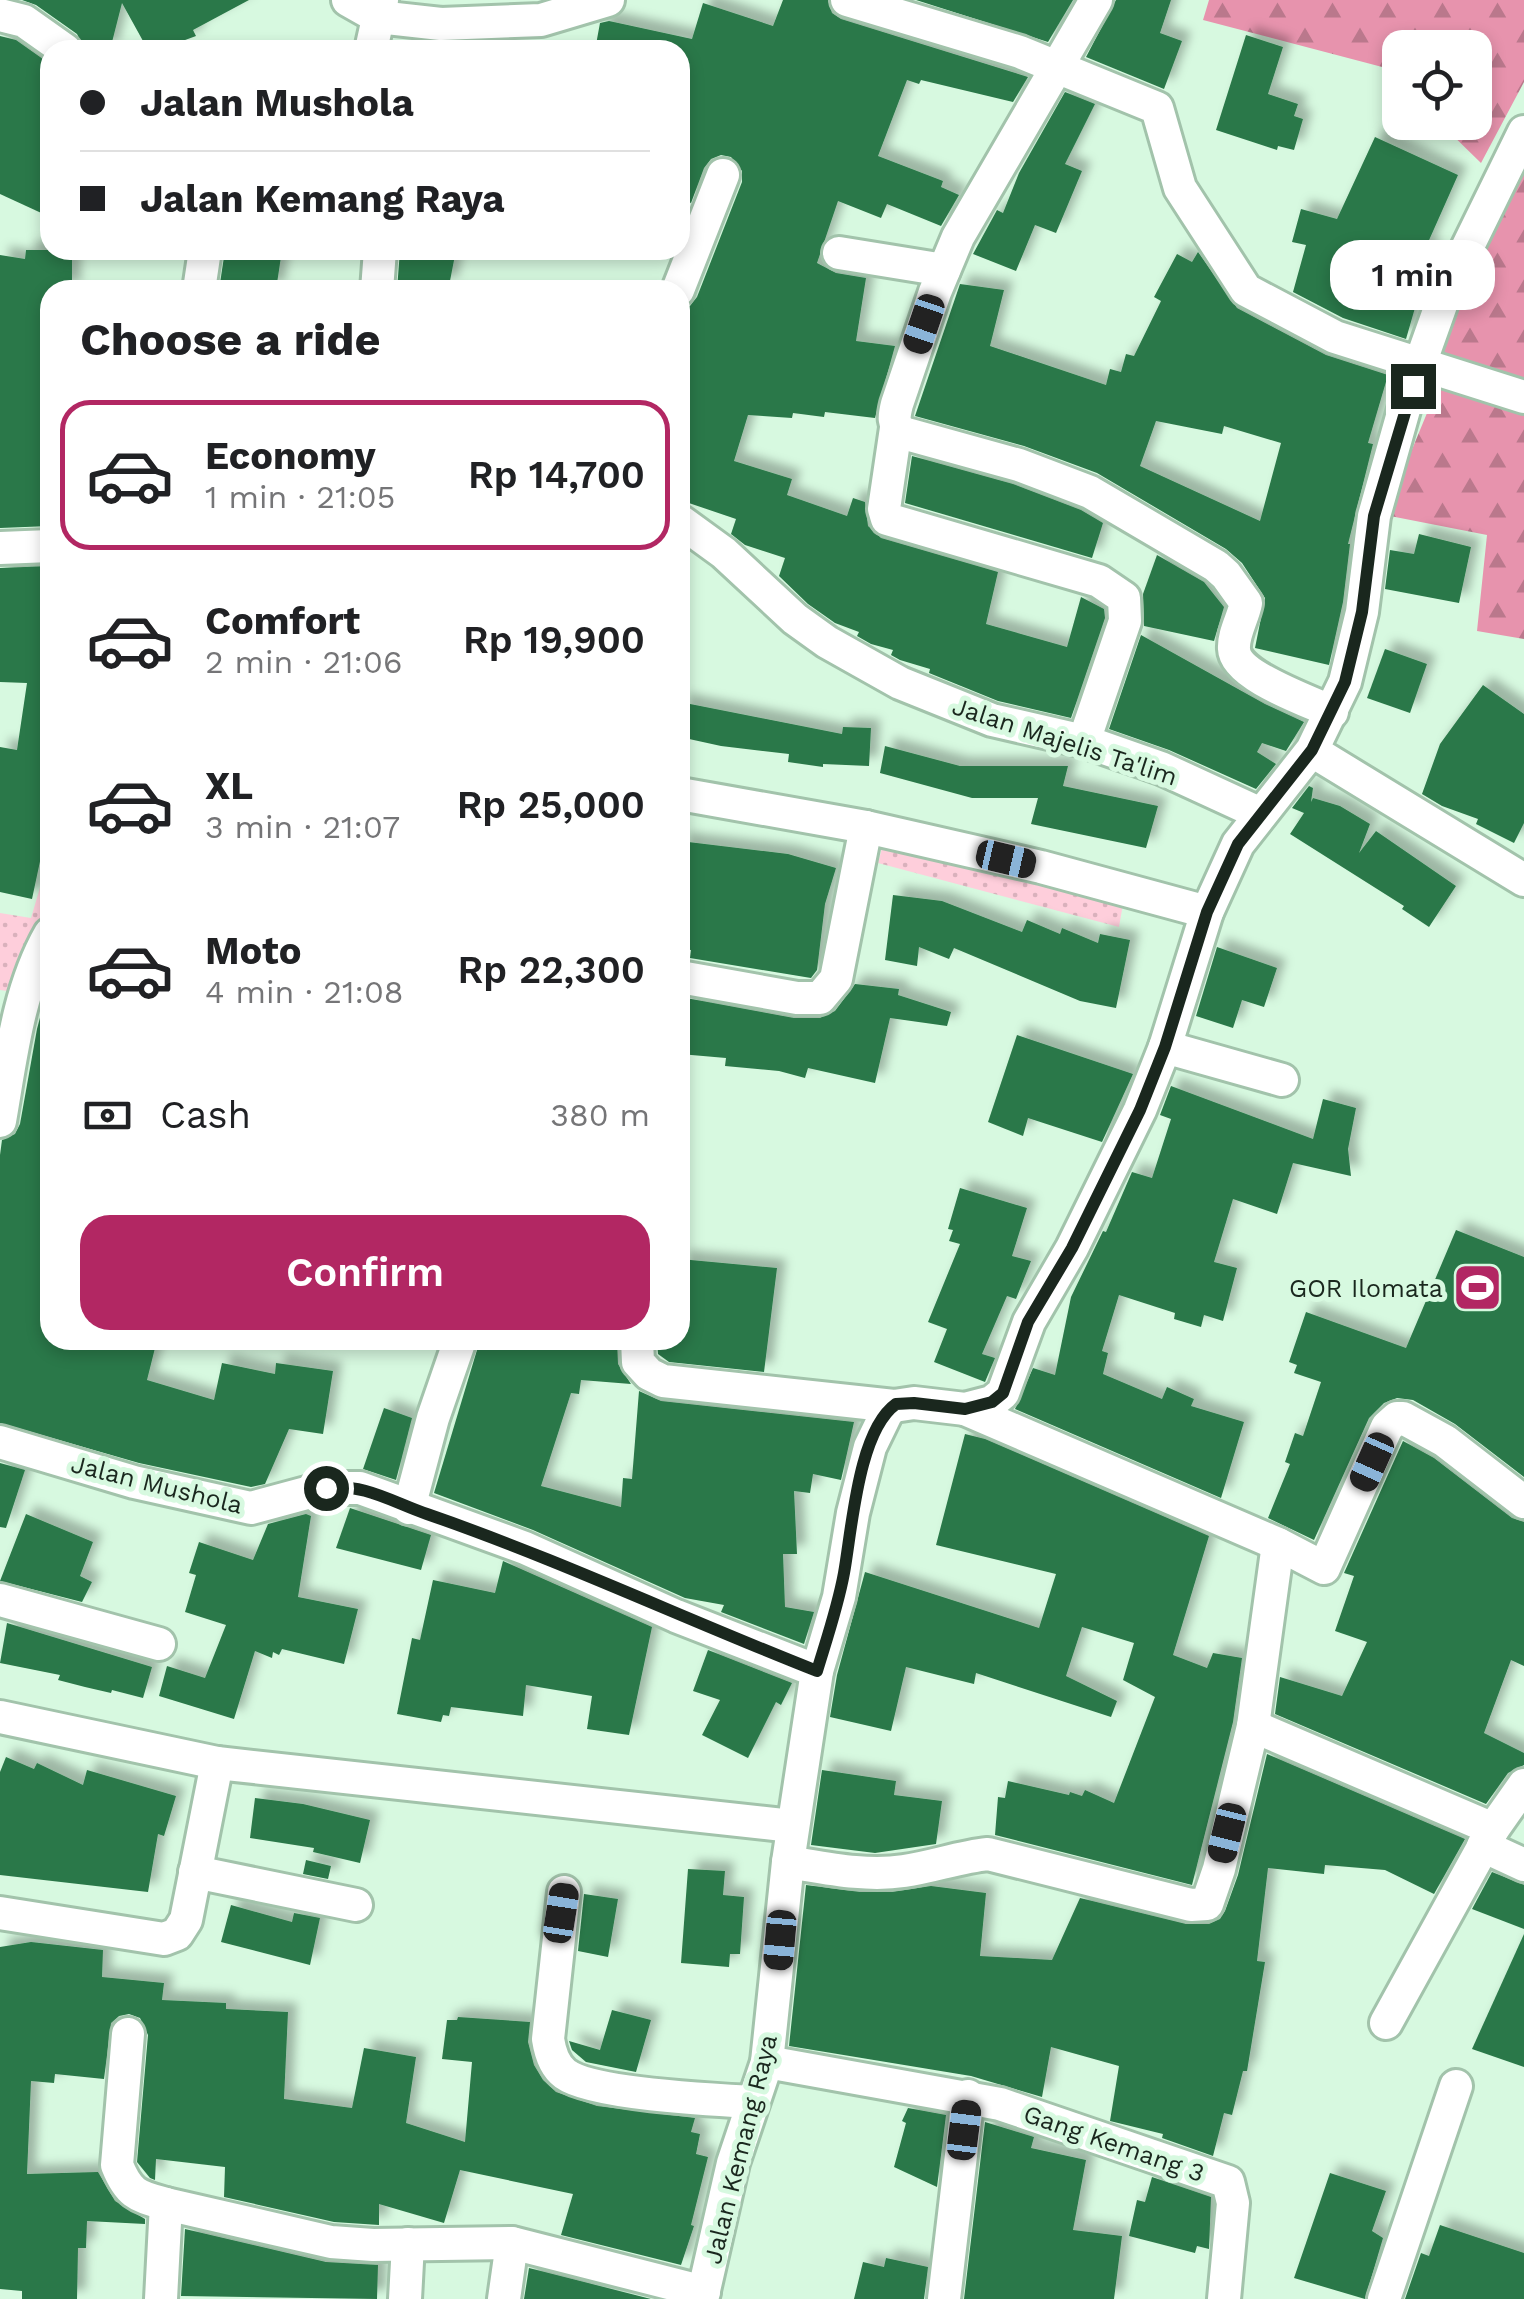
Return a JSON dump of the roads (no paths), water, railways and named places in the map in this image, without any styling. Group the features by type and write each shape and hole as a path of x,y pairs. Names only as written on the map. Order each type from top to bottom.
{"street":[{"path":"348,0 441,24 541,20 608,0"},
{"path":"848,0 1056,66 1157,108 1180,188 1246,290 1334,337 1524,398"},
{"path":"1084,742 1125,621 1124,598 1099,580 886,519 884,509 896,404 944,270 958,238 1096,0"},
{"path":"373,40 380,9"},
{"path":"0,15 24,21 51,40"},
{"path":"965,1409 992,1402 1003,1393 1028,1322 1072,1248 1120,1153 1165,1047 1207,912 1238,844 1296,774 1332,712 1355,647 1374,516 1405,406 1446,291 1524,132"},
{"path":"690,259 722,175"},
{"path":"838,253 944,270"},
{"path":"896,428 902,433 1019,465 1090,492 1216,566 1246,603 1233,646 1239,664 1251,674 1332,712"},
{"name":"Jalan Majelis Ta'lim","path":"690,528 724,553 795,619 900,684 992,720 1084,742 1160,768 1261,814"},
{"path":"0,548 40,546"},
{"path":"1318,755 1524,880"},
{"path":"690,796 866,826 1207,912"},
{"path":"690,979 797,998 820,998 836,979 866,826"},
{"path":"0,1120 40,951"},
{"path":"1165,1047 1282,1080"},
{"path":"409,1508 457,1350"},
{"path":"638,1350 638,1362 649,1374 664,1381 894,1406 914,1403 965,1409 1278,1544 1324,1568 1387,1427 1397,1418 1445,1441 1524,1502"},
{"name":"Jalan Kemang Raya","path":"703,2296 733,2163 767,2062 792,1826 817,1671 838,1598 870,1447 887,1412 894,1406"},
{"name":"Jalan Mushola","path":"0,1442 134,1482 251,1508 342,1486 390,1498 526,1548 676,1616 817,1671"},
{"path":"788,1862 844,1871 902,1872 958,1857 988,1854 1191,1905 1207,1904 1253,1726 1278,1544"},
{"path":"0,1600 159,1644"},
{"path":"0,1716 217,1763 792,1826"},
{"path":"1253,1726 1488,1837 1524,1865"},
{"path":"0,1913 164,1939 177,1934 186,1920 217,1763"},
{"path":"1386,2023 1488,1837 1524,1785"},
{"path":"195,1872 356,1905"},
{"path":"564,1892 548,2040 554,2062 564,2074 656,2094 753,2102"},
{"path":"128,2034 117,2166 134,2194 332,2242 512,2243 703,2296"},
{"name":"Gang Kemang 3","path":"767,2062 968,2096 1228,2182 1233,2203 1224,2299"},
{"path":"1384,2299 1456,2086"},
{"path":"944,2299 968,2096"},
{"path":"161,2299 166,2204"},
{"path":"504,2299 512,2243"},
{"path":"406,2299 408,2244"}],"place":[{"name":"GOR Ilomata","path":"1478,1288"}]}
